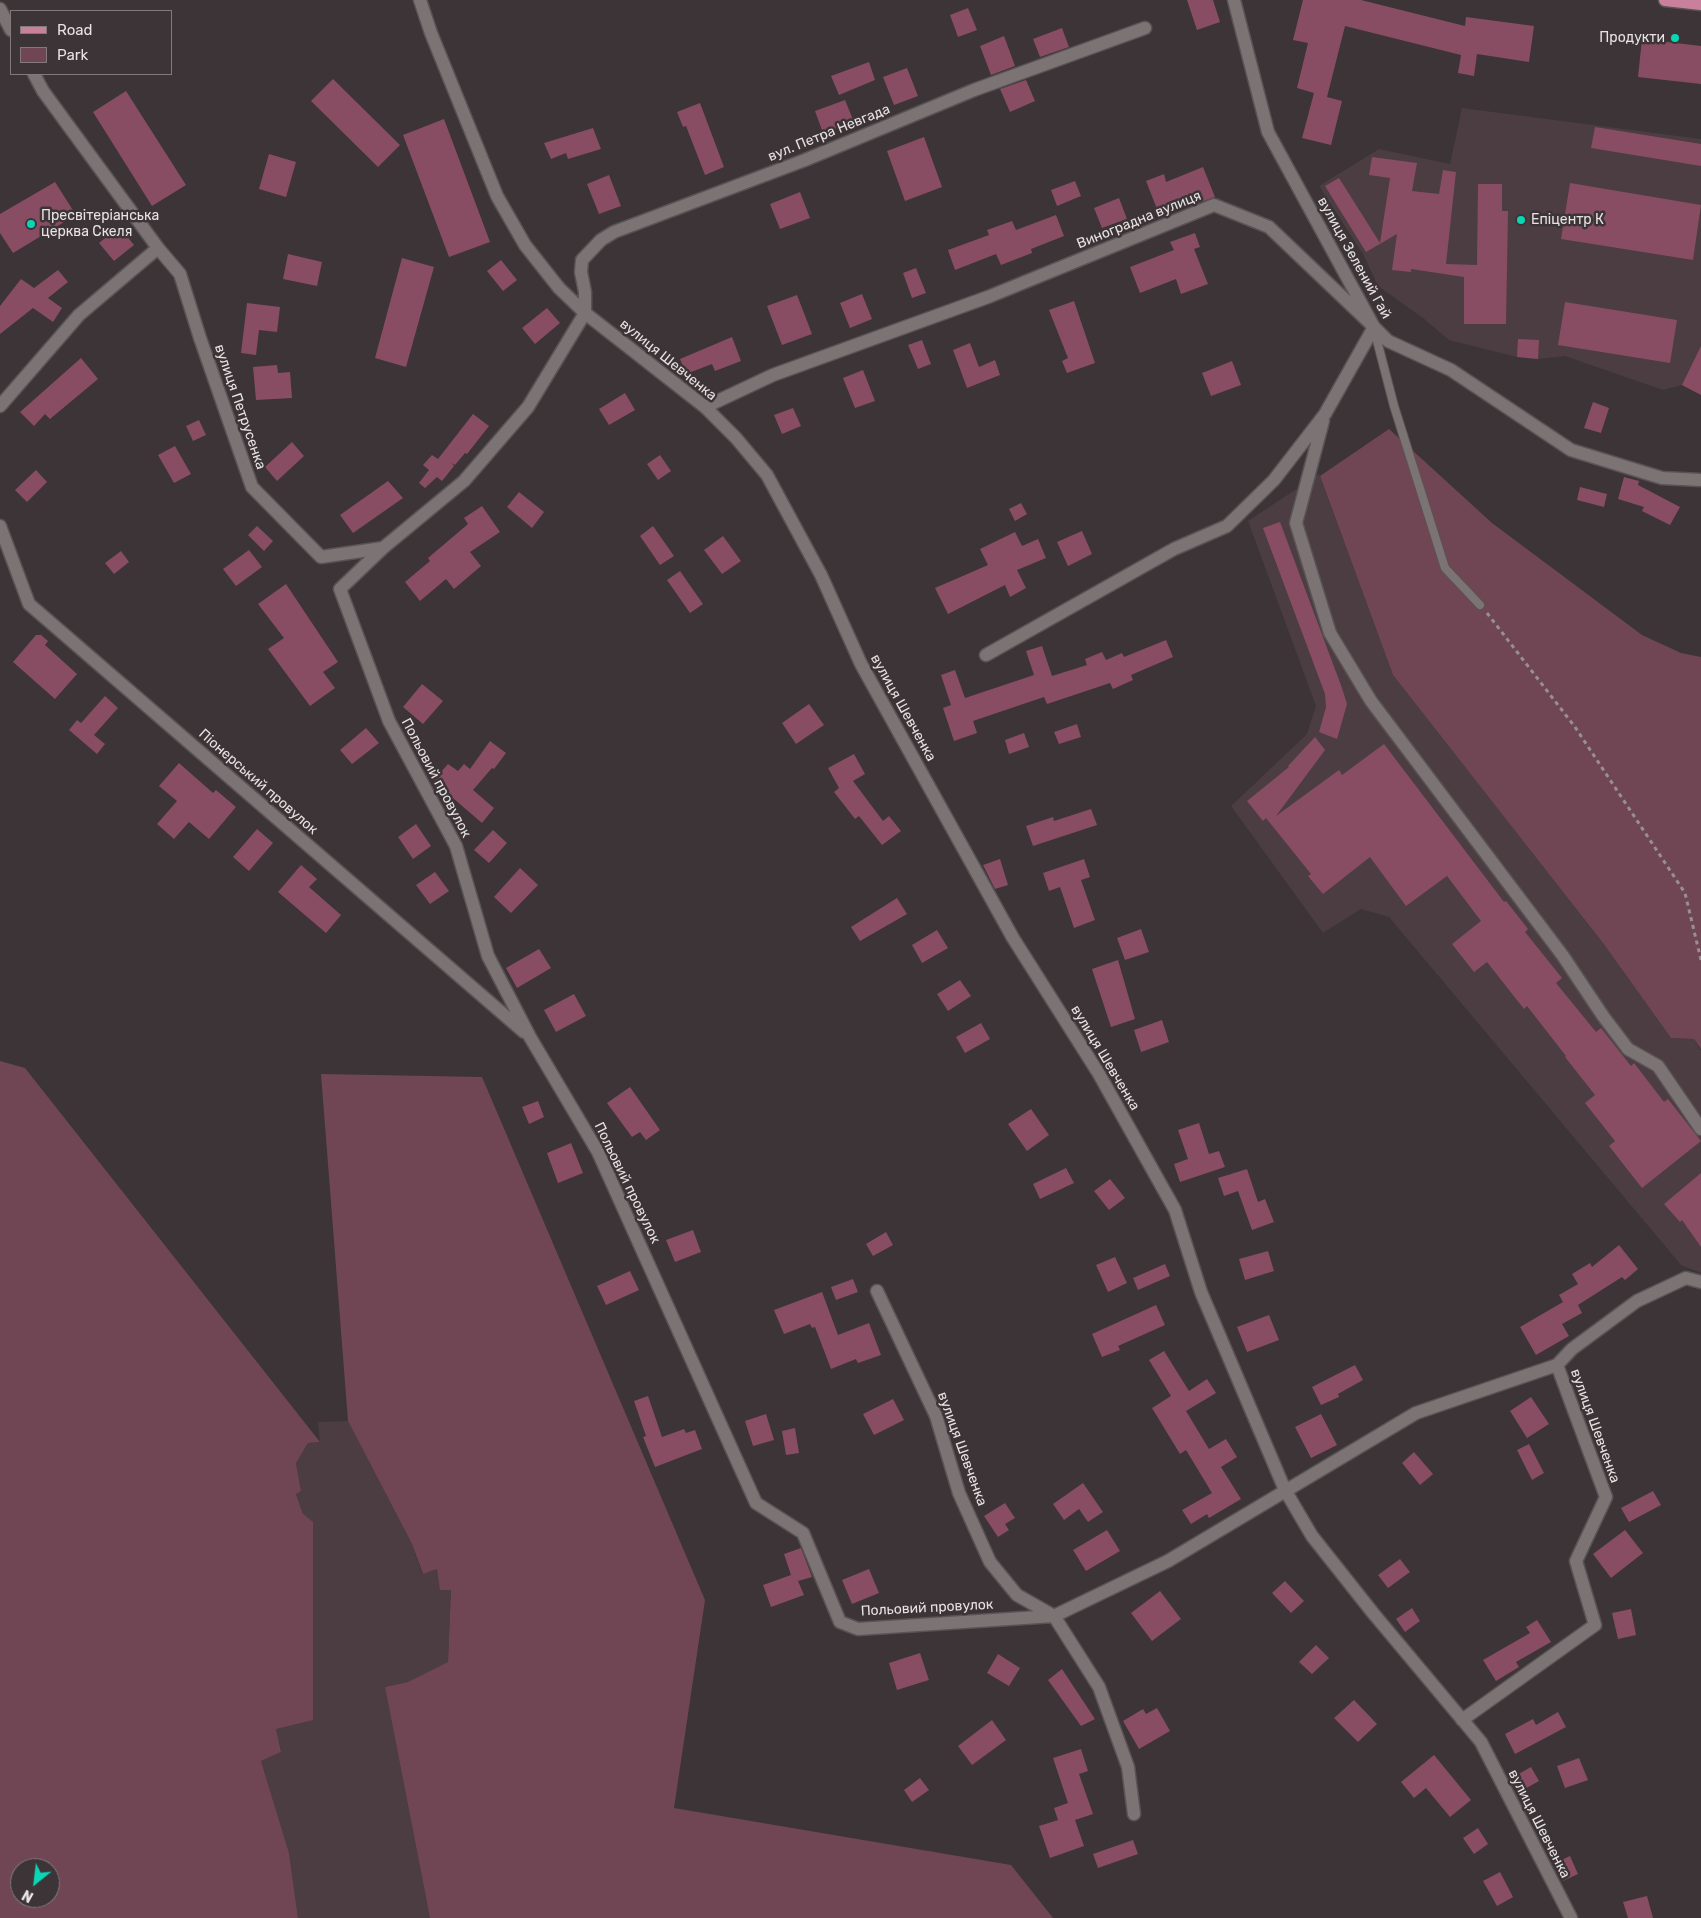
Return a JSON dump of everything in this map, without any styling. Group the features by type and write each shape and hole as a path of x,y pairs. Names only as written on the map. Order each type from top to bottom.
{"main road":[{"path":"1665,0 1701,4"}],"street":[{"name":"вулиця Шевченка","path":"420,0 431,33 497,196 525,245 559,288 585,313 705,407 736,438 767,475 821,575 861,664 1012,938 1098,1074 1175,1210 1201,1292 1285,1490 1312,1536 1373,1613 1481,1742 1571,1918"},
{"name":"вулиця Зелений Гай","path":"1234,0 1268,132 1374,327 1388,341 1451,370 1571,450 1662,478 1701,480"},
{"path":"0,9 10,28"},
{"name":"вул. Петра Невгада","path":"585,313 582,260 601,240 614,232 805,160 974,90 1144,28"},
{"name":"вулиця Петрусенка","path":"35,75 43,91 158,248 180,274 200,338 252,487 321,557 383,548"},
{"name":"Виноградна вулиця","path":"705,407 773,375 988,297 1214,205 1269,226 1374,327"},
{"path":"0,406 78,316 158,248"},
{"name":"Польовий провулок","path":"585,313 528,407 464,481 383,548 340,590 389,721 456,846 488,956 530,1037 598,1152 756,1504 803,1533 840,1622 858,1629 1054,1616 1168,1561 1285,1490"},
{"path":"986,655 1174,549 1227,526 1274,480 1325,414 1374,327"},
{"path":"1325,414 1296,523 1330,634 1371,701 1553,942 1603,1016 1628,1049 1658,1066 1701,1129"},
{"name":"Піонерський провулок","path":"0,526 29,604 530,1037"},
{"path":"1557,1366 1572,1349 1637,1301 1701,1271"},
{"path":"1686,1278 1701,1282"},
{"name":"вулиця Шевченка","path":"877,1291 936,1416 959,1493 990,1562 1017,1595 1054,1616 1099,1688 1128,1767 1134,1814"},
{"name":"вулиця Шевченка","path":"1285,1490 1416,1413 1557,1366 1606,1497 1576,1561 1595,1625 1462,1720"}],"lane":[{"path":"1374,327 1394,406 1445,568 1480,605"}],"path":[{"path":"1480,605 1575,727 1685,893 1701,960"}],"shaded area":[{"name":"Епіцентр К","path":"1462,108 1701,139 1701,395 1682,385 1663,390 1565,356 1538,359 1517,357 1449,340 1423,318 1378,286 1363,254 1319,186 1379,149 1450,164"},
{"path":"1319,474 1393,675 1603,943 1671,1038 1694,1039 1701,1051 1701,1273 1681,1265 1389,917 1361,909 1323,933 1231,806 1307,734 1316,706 1248,521"},
{"path":"348,1421 412,1544 422,1574 437,1569 451,1589 448,1662 408,1682 385,1687 430,1918 298,1918 289,1853 261,1761 281,1752 276,1729 303,1514 296,1493 301,1491 296,1463 308,1443 320,1442 318,1422"}],"green space":[{"path":"1389,429 1492,523 1642,635 1681,653 1701,657 1701,1049 1694,1039 1671,1038 1603,943 1393,675 1320,476"},
{"path":"0,1061 25,1068 320,1442 308,1443 296,1463 301,1491 296,1494 303,1514 313,1522 313,1720 276,1729 281,1752 261,1761 289,1853 298,1918 0,1918"},
{"path":"321,1074 482,1077 705,1600 674,1808 1011,1865 1053,1918 430,1918 385,1687 408,1682 448,1662 451,1590 440,1590 437,1569 423,1574 412,1544 348,1421"}],"building":[{"path":"1187,0 1213,0 1220,22 1197,30"},
{"path":"1303,0 1361,0 1465,26 1466,17 1534,26 1529,62 1477,54 1474,76 1458,73 1461,55 1345,26 1327,97 1342,101 1331,145 1302,138 1314,93 1297,88 1308,43 1293,40"},
{"path":"968,8 977,30 958,37 950,15"},
{"path":"1062,28 1069,47 1040,57 1033,39"},
{"path":"1004,36 1015,66 991,75 980,46"},
{"path":"1642,39 1701,46 1701,84 1638,77"},
{"path":"869,62 875,80 839,95 831,76"},
{"path":"907,68 918,96 894,105 883,77"},
{"path":"333,79 400,145 378,167 311,101"},
{"path":"1026,80 1035,101 1010,112 1000,89"},
{"path":"126,91 186,185 152,206 93,112"},
{"path":"845,100 854,122 823,133 815,111"},
{"path":"700,103 724,167 705,175 686,126 683,127 677,112"},
{"path":"444,119 490,242 449,257 403,135"},
{"path":"1595,127 1701,144 1701,166 1591,148"},
{"path":"593,128 601,149 568,159 566,153 551,159 544,143"},
{"path":"924,137 942,187 905,201 887,151"},
{"path":"269,154 296,162 286,197 259,189"},
{"path":"1372,157 1417,163 1412,191 1439,194 1443,170 1456,172 1446,264 1477,265 1478,184 1502,184 1502,211 1508,211 1506,324 1464,324 1464,277 1411,269 1411,272 1392,270 1397,234 1366,252 1325,186 1339,178 1380,243 1390,178 1369,175"},
{"path":"1203,167 1215,197 1192,205 1189,197 1157,209 1146,181 1164,174 1166,182"},
{"path":"609,175 621,206 599,214 587,184"},
{"path":"1075,181 1081,196 1057,206 1051,190"},
{"name":"Пресвітеріанська церква Скеля","path":"55,182 76,215 13,253 0,233 0,214"},
{"path":"1570,183 1701,205 1693,260 1561,239"},
{"path":"800,192 810,218 780,229 770,204"},
{"path":"1119,198 1127,219 1102,228 1094,208"},
{"path":"1056,215 1064,236 1031,249 1032,253 1001,265 996,254 955,270 948,250 989,235 987,230 1012,221 1016,230"},
{"path":"119,227 134,245 114,261 99,243"},
{"path":"1195,233 1200,247 1194,249 1208,284 1181,294 1176,279 1140,293 1130,267 1174,250 1170,242"},
{"path":"288,254 322,262 317,286 283,279"},
{"path":"402,258 434,267 406,367 375,358"},
{"path":"501,260 517,280 503,291 487,271"},
{"path":"916,268 926,293 912,298 903,273"},
{"path":"58,270 68,282 48,298 62,308 53,322 33,308 0,334 0,306 21,279 34,288"},
{"path":"862,294 872,319 850,328 840,303"},
{"path":"797,295 812,334 782,345 767,306"},
{"path":"1074,301 1095,363 1067,373 1062,361 1068,358 1049,310"},
{"path":"1565,302 1677,320 1670,363 1558,345"},
{"path":"247,303 280,307 277,332 259,330 256,355 241,353"},
{"path":"547,308 560,323 535,344 522,328"},
{"path":"732,337 741,361 715,371 712,364 686,374 680,359"},
{"path":"1518,339 1539,340 1538,359 1517,357"},
{"path":"922,340 931,364 918,369 908,345"},
{"path":"970,343 979,367 995,360 1000,375 967,388 953,350"},
{"path":"1701,346 1701,395 1682,385"},
{"path":"81,358 98,379 50,419 45,414 34,426 20,412"},
{"path":"1232,361 1241,385 1211,396 1202,373"},
{"path":"277,365 278,373 290,372 292,398 256,400 253,367"},
{"path":"863,370 875,401 855,408 843,378"},
{"path":"625,393 635,410 609,425 599,409"},
{"path":"1593,402 1609,408 1601,433 1584,428"},
{"path":"793,408 801,426 782,434 774,415"},
{"path":"473,414 489,426 467,454 465,453 455,465 452,463 454,466 442,481 437,477 425,488 419,483 429,470 423,465 432,455 438,459"},
{"path":"199,420 206,435 193,441 186,426"},
{"path":"292,442 304,456 277,481 265,467"},
{"path":"175,446 191,474 174,483 158,455"},
{"path":"660,455 671,471 658,480 647,464"},
{"path":"36,470 47,482 27,502 15,490"},
{"path":"1624,477 1639,481 1638,485 1680,507 1670,525 1642,511 1644,507 1618,499"},
{"path":"388,481 403,498 353,533 340,515"},
{"path":"1580,487 1607,494 1604,507 1577,500"},
{"path":"519,492 544,512 532,528 507,507"},
{"path":"1021,503 1027,514 1015,521 1009,509"},
{"path":"482,506 500,532 470,552 481,566 454,589 446,579 420,601 405,582 430,561 428,558 468,524 464,518"},
{"path":"1280,522 1347,704 1337,739 1319,732 1326,707 1325,694 1263,528"},
{"path":"257,526 273,541 264,551 248,535"},
{"path":"653,526 674,556 660,565 640,536"},
{"path":"1082,531 1092,554 1068,566 1057,542"},
{"path":"1015,532 1022,546 1038,539 1046,558 1017,570 1026,588 1010,597 1005,585 948,614 935,588 988,565 980,549"},
{"path":"723,536 741,561 722,574 704,550"},
{"path":"249,550 262,567 236,586 223,569"},
{"path":"121,551 129,562 114,574 105,563"},
{"path":"680,571 703,604 690,613 667,580"},
{"path":"286,584 338,662 323,672 335,688 310,706 268,649 284,638 258,604"},
{"path":"36,635 41,635 48,641 45,645 77,674 55,699 13,662"},
{"path":"1166,640 1173,657 1131,675 1133,680 1113,689 1110,683 1047,704 1044,697 973,721 977,733 954,741 943,708 951,705 941,675 955,670 965,698 1034,675 1026,651 1042,646 1052,676 1087,665 1085,659 1102,652 1106,660 1122,653 1124,657"},
{"path":"422,684 443,701 423,724 403,707"},
{"path":"105,696 118,708 94,735 105,744 97,754 69,730 77,720 81,723"},
{"path":"809,704 824,725 796,744 782,723"},
{"path":"1077,724 1081,737 1059,744 1054,732"},
{"path":"366,728 379,743 352,764 340,750"},
{"path":"1024,733 1029,747 1009,754 1005,740"},
{"path":"1315,737 1325,750 1276,816 1339,770 1342,775 1384,744 1504,902 1506,901 1528,929 1525,932 1562,978 1556,983 1596,1032 1601,1028 1631,1066 1634,1063 1664,1102 1668,1099 1701,1141 1642,1188 1609,1146 1615,1141 1585,1103 1595,1095 1566,1056 1527,1006 1524,1009 1487,962 1474,972 1452,944 1481,921 1447,876 1406,906 1370,857 1323,894 1308,876 1311,874 1266,818 1263,821 1247,801 1289,767"},
{"path":"490,741 506,753 494,769 492,768 473,790 494,808 482,823 433,781 448,764 458,771 464,764 470,769"},
{"path":"854,754 865,774 853,781 883,821 889,816 901,831 882,845 859,816 855,819 834,792 839,788 828,768"},
{"path":"179,763 213,793 216,790 236,807 209,839 189,822 174,839 157,824 177,801 159,786"},
{"path":"1091,809 1097,825 1033,846 1026,826 1053,817 1054,821"},
{"path":"416,824 431,846 413,859 398,837"},
{"path":"257,829 273,843 249,871 233,857"},
{"path":"493,830 507,843 489,863 474,850"},
{"path":"1000,859 1008,885 995,889 983,865"},
{"path":"1084,859 1090,877 1081,880 1095,920 1074,928 1060,887 1049,891 1043,873"},
{"path":"301,865 317,879 309,887 341,915 326,933 278,892"},
{"path":"520,868 538,885 511,913 494,897"},
{"path":"435,872 449,891 430,904 416,885"},
{"path":"897,898 907,914 860,941 851,927"},
{"path":"1141,929 1149,952 1125,960 1117,938"},
{"path":"937,930 948,948 922,963 912,945"},
{"path":"539,949 551,968 517,988 506,968"},
{"path":"1118,960 1135,1019 1111,1027 1092,969"},
{"path":"960,980 971,996 948,1011 937,994"},
{"path":"574,994 586,1016 556,1032 544,1010"},
{"path":"1162,1020 1169,1042 1141,1052 1134,1030"},
{"path":"981,1023 990,1039 965,1053 956,1037"},
{"path":"630,1087 660,1130 646,1140 640,1132 632,1137 607,1103"},
{"path":"538,1101 544,1117 529,1124 522,1107"},
{"path":"1031,1109 1049,1135 1027,1151 1008,1124"},
{"path":"1199,1123 1209,1154 1219,1151 1225,1167 1180,1182 1174,1164 1188,1159 1178,1130"},
{"path":"571,1143 583,1173 558,1183 547,1153"},
{"path":"1066,1168 1074,1183 1040,1199 1033,1184"},
{"path":"1247,1169 1258,1202 1265,1199 1274,1222 1252,1230 1238,1191 1224,1196 1218,1178"},
{"path":"1701,1173 1701,1247 1682,1220 1680,1222 1664,1204"},
{"path":"1110,1179 1125,1198 1109,1210 1094,1191"},
{"path":"693,1230 701,1252 675,1262 666,1240"},
{"path":"886,1232 893,1245 873,1256 866,1244"},
{"path":"1619,1245 1638,1269 1625,1280 1622,1277 1578,1305 1582,1313 1562,1324 1569,1336 1536,1355 1520,1327 1563,1302 1559,1295 1578,1284 1572,1274 1590,1263 1592,1267"},
{"path":"1268,1251 1274,1271 1245,1280 1239,1259"},
{"path":"1115,1257 1127,1283 1108,1292 1096,1265"},
{"path":"1165,1264 1170,1276 1138,1290 1133,1278"},
{"path":"630,1271 639,1290 606,1305 597,1286"},
{"path":"853,1279 858,1292 836,1300 831,1287"},
{"path":"822,1292 838,1335 869,1323 881,1355 858,1363 856,1359 831,1369 815,1327 812,1328 810,1324 784,1334 774,1310"},
{"path":"1156,1305 1165,1325 1118,1346 1120,1350 1102,1357 1092,1334"},
{"path":"1269,1315 1279,1340 1247,1352 1237,1327"},
{"path":"1164,1351 1189,1391 1207,1379 1216,1393 1186,1411 1209,1449 1226,1439 1237,1457 1221,1467 1241,1499 1209,1518 1207,1514 1191,1524 1182,1510 1212,1493 1186,1450 1180,1454 1152,1408 1171,1396 1149,1360"},
{"path":"1355,1365 1363,1380 1338,1394 1339,1397 1321,1405 1312,1387"},
{"path":"648,1396 662,1437 684,1429 686,1433 695,1430 702,1449 655,1467 643,1437 646,1436 634,1401"},
{"path":"1531,1397 1549,1424 1527,1438 1510,1411"},
{"path":"893,1399 904,1420 874,1435 863,1414"},
{"path":"766,1414 774,1440 753,1446 745,1421"},
{"path":"1321,1414 1337,1445 1311,1458 1295,1427"},
{"path":"795,1428 799,1453 786,1455 782,1431"},
{"path":"1529,1444 1544,1473 1532,1480 1517,1450"},
{"path":"1414,1452 1433,1474 1420,1485 1402,1463"},
{"path":"1083,1483 1103,1512 1088,1522 1079,1509 1064,1520 1053,1504"},
{"path":"1653,1491 1661,1505 1629,1522 1621,1508"},
{"path":"1005,1503 1015,1518 1005,1524 1009,1530 998,1537 984,1516"},
{"path":"1107,1530 1120,1551 1086,1571 1073,1550"},
{"path":"1625,1530 1643,1553 1611,1578 1593,1554"},
{"path":"801,1548 812,1577 798,1581 804,1595 771,1607 763,1585 791,1575 784,1554"},
{"path":"1400,1559 1410,1572 1388,1588 1378,1575"},
{"path":"869,1569 879,1593 852,1604 842,1580"},
{"path":"1285,1581 1304,1601 1291,1613 1272,1593"},
{"path":"1160,1591 1181,1619 1152,1641 1131,1613"},
{"path":"1412,1608 1420,1621 1405,1632 1396,1619"},
{"path":"1631,1609 1636,1635 1618,1639 1612,1613"},
{"path":"1537,1620 1551,1642 1516,1662 1519,1667 1496,1681 1483,1660 1530,1633 1526,1627"},
{"path":"1316,1645 1329,1658 1312,1674 1299,1662"},
{"path":"920,1653 929,1680 897,1690 889,1663"},
{"path":"998,1654 1020,1668 1009,1686 987,1673"},
{"path":"1062,1669 1095,1719 1081,1726 1048,1680"},
{"path":"1354,1700 1377,1724 1358,1742 1334,1718"},
{"path":"1157,1708 1170,1731 1139,1749 1123,1721 1143,1709 1146,1714"},
{"path":"1558,1712 1566,1727 1515,1754 1505,1734 1533,1719 1536,1725"},
{"path":"992,1720 1006,1740 972,1765 958,1746"},
{"path":"1081,1749 1088,1771 1079,1774 1093,1814 1075,1820 1084,1846 1050,1858 1039,1826 1058,1820 1054,1808 1068,1803 1053,1758"},
{"path":"1434,1755 1471,1800 1450,1817 1426,1788 1414,1798 1401,1782"},
{"path":"1579,1758 1588,1780 1565,1788 1557,1766"},
{"path":"1531,1767 1539,1781 1523,1790 1515,1776"},
{"path":"920,1778 929,1790 912,1802 904,1790"},
{"path":"1478,1828 1488,1844 1474,1854 1463,1838"},
{"path":"1133,1840 1138,1854 1098,1868 1093,1854"},
{"path":"1570,1856 1578,1874 1563,1881 1555,1863"},
{"path":"1500,1872 1513,1897 1497,1906 1483,1881"},
{"path":"1647,1896 1653,1918 1628,1918 1623,1902"}],"place":[{"name":"Продукти","path":"1675,38"},
{"name":"Епіцентр К","path":"1521,220"},
{"name":"Пресвітеріанська церква Скеля","path":"31,224"}]}
